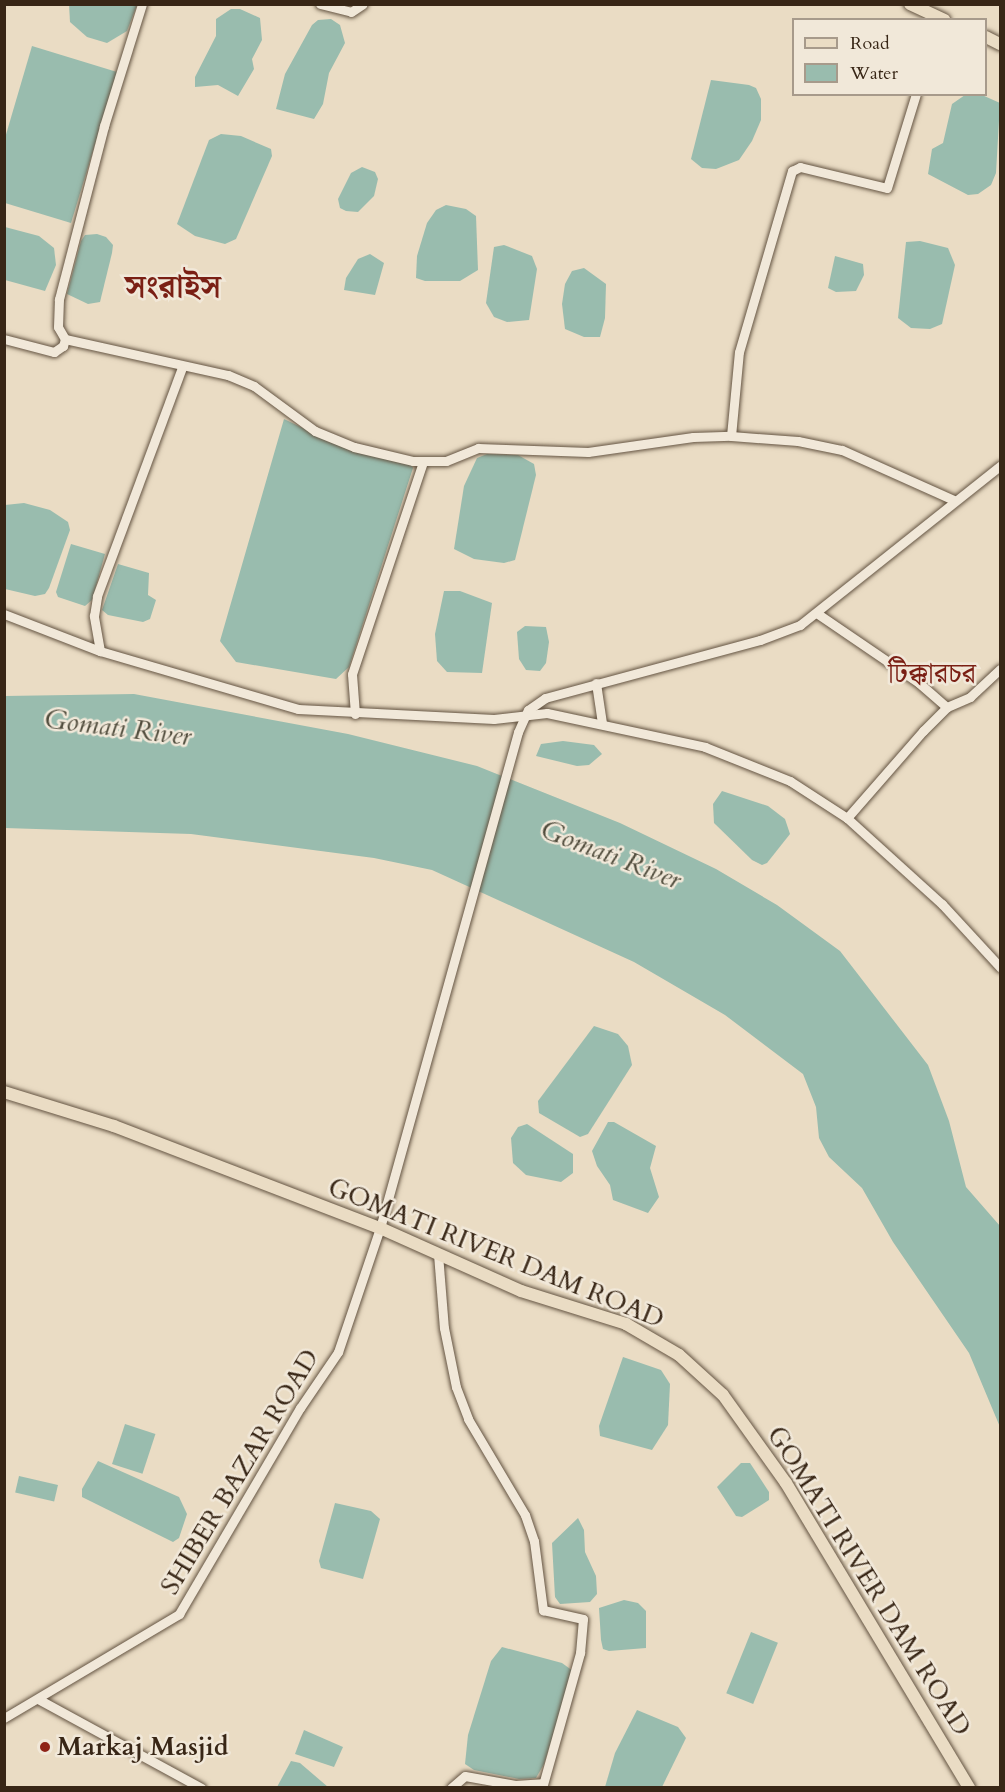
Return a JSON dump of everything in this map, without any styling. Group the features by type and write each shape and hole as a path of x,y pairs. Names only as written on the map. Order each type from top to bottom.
{"main road":[{"path":"910,4 935,14"},
{"name":"GOMATI RIVER DAM ROAD","path":"4,1092 114,1126 380,1228 521,1291 626,1324 679,1355 723,1395 786,1483 969,1788"}],"street":[{"path":"142,4 104,126 59,299 58,327 65,339 242,380 304,425 354,447 423,462 446,461 478,448 588,452 693,436 731,436 798,441 842,450 954,500"},
{"path":"320,4 351,12 363,4"},
{"path":"731,436 739,352 792,171 800,167 887,188 915,96"},
{"path":"4,339 54,352 65,339"},
{"path":"100,651 94,616 97,596 182,367"},
{"path":"355,714 352,674 423,462"},
{"path":"524,716 545,698 760,640 818,614 954,500 1000,466"},
{"path":"4,614 100,651 269,704 355,714 494,719 548,713 705,747 790,781 848,818 942,904 1000,967"},
{"path":"818,614 919,683 947,707"},
{"path":"848,818 889,766 947,707 970,697 1000,669"},
{"path":"596,683 602,723"},
{"name":"SHIBER BAZAR ROAD","path":"4,1718 159,1629 186,1606 300,1408 338,1352 380,1228 524,716"},
{"path":"438,1254 444,1328 456,1387 468,1419 525,1515 534,1541 543,1610 583,1619 580,1653 542,1785 515,1785 465,1776 451,1788"},
{"path":"38,1700 201,1788"}],"water":[{"path":"69,4 137,5 127,31 107,43 87,37 70,22"},
{"path":"231,9 240,9 260,18 262,40 252,59 254,69 238,96 218,85 195,87 195,77 216,36 216,19"},
{"path":"331,19 340,25 345,43 329,73 323,104 314,119 276,109 285,74 312,25 318,20"},
{"path":"32,46 117,72 71,223 5,203 5,138"},
{"path":"711,80 749,85 756,88 761,99 761,120 752,141 739,160 716,169 702,168 691,159"},
{"path":"964,96 984,96 1000,103 996,173 991,185 978,194 968,195 928,174 932,149 943,143 952,104"},
{"path":"221,134 241,136 271,149 272,156 236,239 225,244 195,236 177,224 209,140"},
{"path":"362,167 375,172 378,179 374,196 358,212 346,211 340,208 338,199 351,173"},
{"path":"446,205 466,209 476,216 478,270 460,281 425,281 416,278 417,256 427,223 436,210"},
{"path":"5,227 39,236 54,248 56,265 45,291 5,280"},
{"path":"97,234 106,237 113,245 112,253 100,302 88,304 67,294 81,241 85,235"},
{"path":"920,241 948,248 955,265 942,324 930,329 911,328 898,318 906,242"},
{"path":"504,245 532,256 537,269 529,320 507,322 494,317 486,303 494,247"},
{"path":"370,254 384,263 375,295 344,290 346,278 358,259"},
{"path":"835,256 863,264 864,275 856,291 836,292 828,288"},
{"path":"584,268 606,284 605,318 600,337 584,337 565,329 562,304 565,284 572,271"},
{"path":"284,419 351,451 411,464 413,468 349,667 336,679 236,662 220,641"},
{"path":"487,454 518,455 534,464 536,475 515,560 504,563 474,559 454,549 464,486 477,458"},
{"path":"24,503 50,510 68,522 70,530 49,588 45,594 35,596 5,589 5,505"},
{"path":"71,544 105,554 92,600 85,606 58,597 56,592"},
{"path":"118,564 149,573 148,595 156,600 150,619 143,622 108,615 102,610"},
{"path":"444,591 460,591 492,603 482,673 447,672 437,661 435,634"},
{"path":"525,626 546,627 549,642 546,663 540,671 526,670 519,659 517,632"},
{"name":"Gomati River","path":"134,694 348,734 477,766 620,823 716,869 777,905 840,951 928,1065 949,1121 966,1187 1000,1226 1000,1427 969,1353 893,1242 862,1188 829,1157 819,1138 816,1107 803,1074 725,1015 634,962 432,870 374,858 191,834 5,828 5,696"},
{"path":"563,741 594,745 602,754 589,765 577,766 536,756 541,744"},
{"path":"722,791 768,806 785,819 790,834 767,863 762,865 752,860 714,823 713,804"},
{"path":"594,1026 618,1034 628,1046 632,1065 588,1134 580,1137 539,1113 538,1101"},
{"path":"608,1122 614,1122 656,1146 650,1168 659,1197 648,1213 613,1200 610,1185 597,1166 592,1151"},
{"path":"527,1124 573,1154 573,1173 561,1182 526,1175 513,1163 511,1138 518,1127"},
{"path":"623,1357 661,1370 670,1384 668,1425 652,1450 600,1436 599,1426"},
{"path":"125,1424 155,1434 142,1474 112,1464"},
{"path":"98,1461 179,1497 187,1514 179,1538 173,1542 82,1497 82,1489"},
{"path":"741,1463 750,1463 769,1492 769,1500 742,1517 736,1516 717,1487"},
{"path":"19,1476 58,1485 54,1502 15,1493"},
{"path":"335,1503 371,1511 380,1519 363,1579 321,1568 319,1561"},
{"path":"578,1518 584,1530 585,1552 596,1576 597,1594 590,1602 560,1604 555,1597 552,1543"},
{"path":"624,1600 638,1603 646,1611 646,1648 609,1651 603,1649 599,1608"},
{"path":"751,1632 778,1643 753,1704 726,1693"},
{"path":"502,1647 562,1663 573,1671 544,1764 536,1778 519,1779 474,1770 465,1764 468,1735 491,1661"},
{"path":"637,1710 678,1727 686,1738 662,1787 605,1787 615,1753"},
{"path":"304,1730 343,1747 334,1767 295,1754"},
{"path":"291,1761 300,1763 328,1787 277,1787"}],"place":[{"name":"Markaj Masjid","path":"45,1747"}],"district":[{"name":"সংরাইস","path":"173,287"},
{"name":"টিক্কারচর","path":"932,674"}]}
